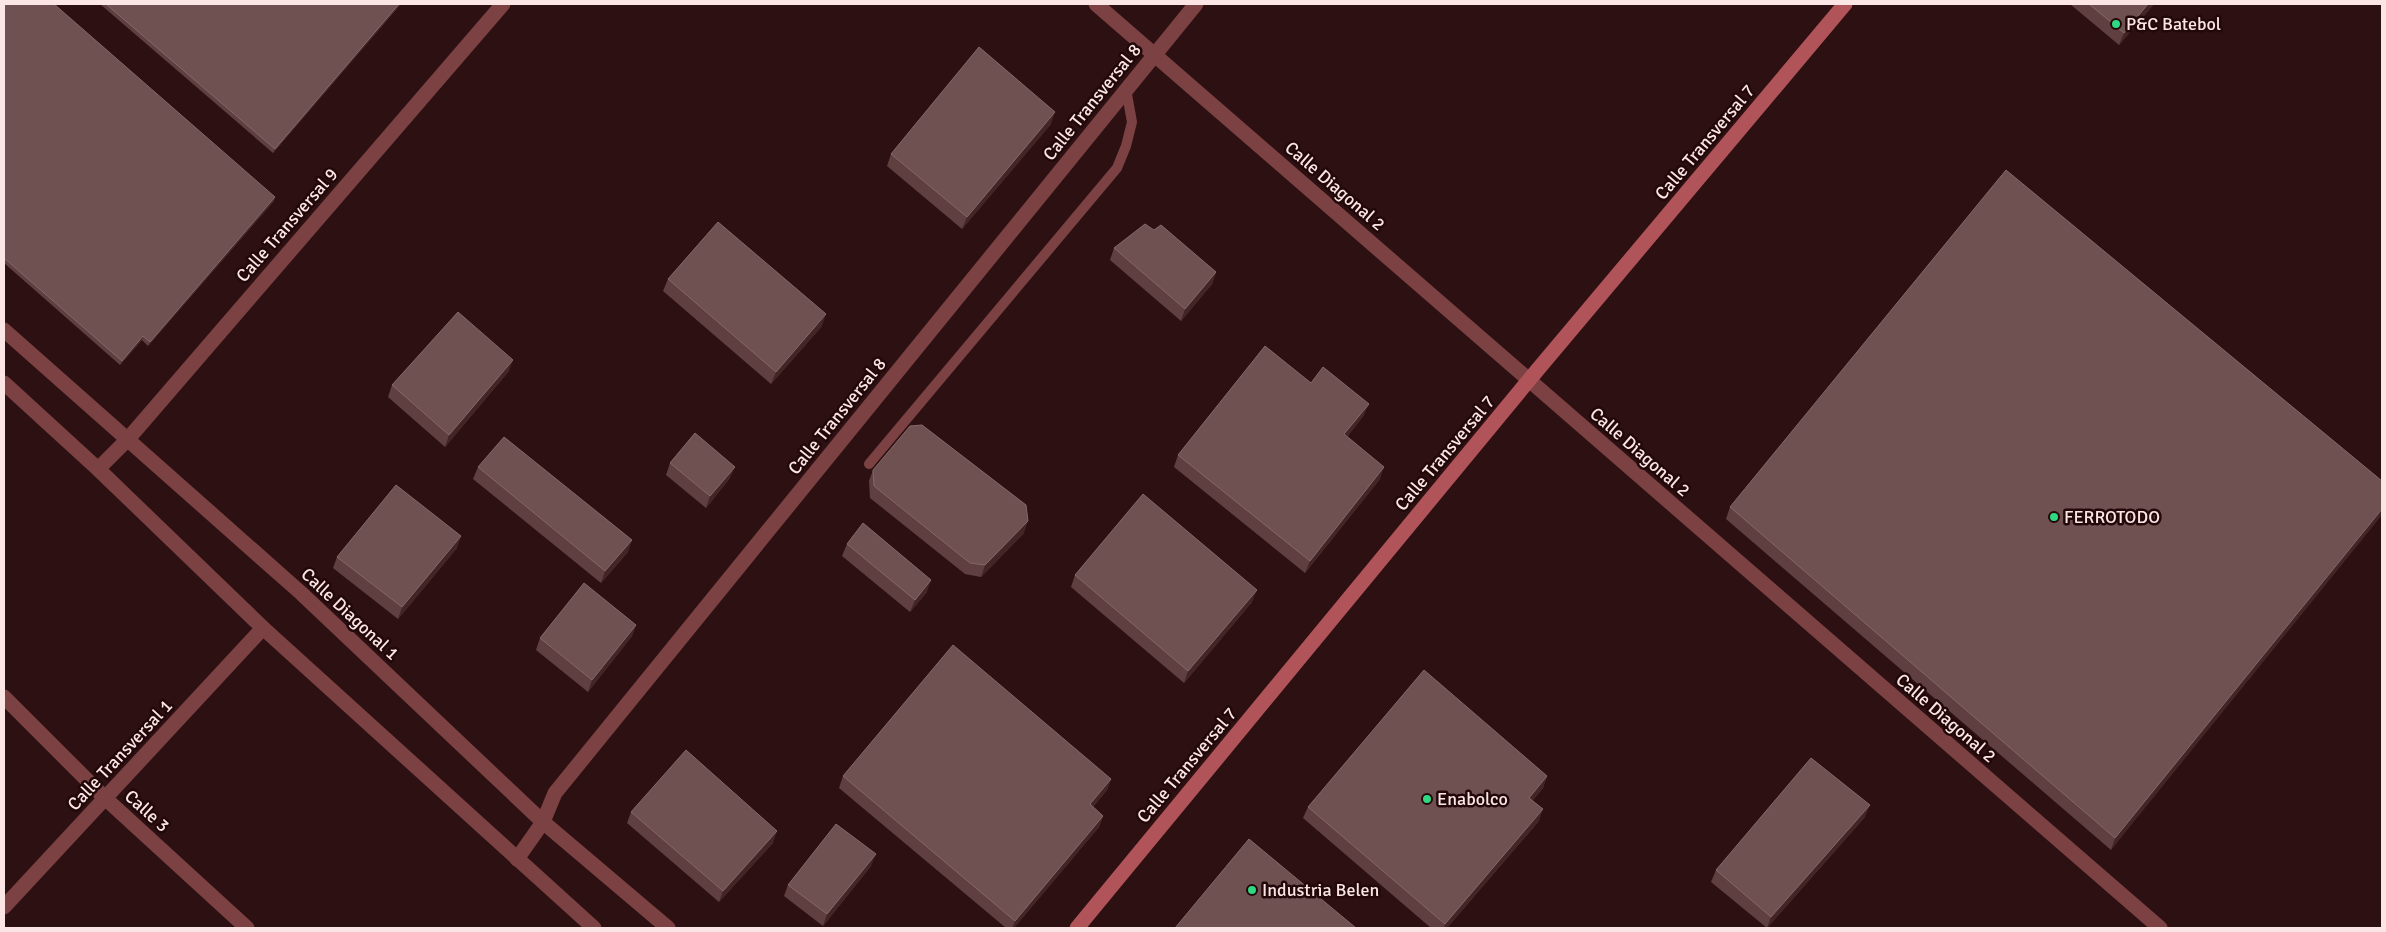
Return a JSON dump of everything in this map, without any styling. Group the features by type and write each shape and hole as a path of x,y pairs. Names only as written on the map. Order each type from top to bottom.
{"street":[{"name":"Calle Transversal 9","path":"98,469 128,439 503,4"},
{"name":"Calle Diagonal 2","path":"1096,4 2160,928"},
{"name":"Calle Transversal 8","path":"517,859 543,822 554,794 1196,4"},
{"name":"Calle Transversal 7","path":"1077,928 1529,380 1845,4"},
{"name":"Calle Diagonal 1","path":"4,330 301,593 543,822 668,928"},
{"path":"4,382 98,469 263,628 594,928"},
{"name":"Calle Transversal 1","path":"4,907 263,628"},
{"name":"Calle 3","path":"4,698 106,799 247,928"}],"lane":[{"path":"869,464 1117,168 1126,146 1132,122 1126,89"}],"building":[{"path":"4,4 54,4 275,197 150,342 143,336 122,361 4,258"},
{"path":"106,4 399,4 275,149"},
{"path":"2089,4 2148,4 2124,33"},
{"path":"979,47 1055,112 967,217 891,154"},
{"name":"FERROTODO","path":"2006,170 2382,481 2382,509 2115,838 1730,507"},
{"path":"718,222 826,314 776,372 668,279"},
{"path":"1145,224 1154,230 1161,225 1216,272 1185,309 1114,248"},
{"path":"458,312 513,360 449,435 392,385"},
{"path":"1265,346 1311,383 1323,367 1369,404 1344,434 1384,467 1310,561 1178,455"},
{"path":"922,425 1026,505 1028,521 985,565 970,563 874,486 873,470 910,426"},
{"path":"695,433 735,467 710,496 670,463"},
{"path":"504,437 632,540 605,571 478,467"},
{"path":"396,485 461,536 402,607 337,557"},
{"path":"1143,494 1257,590 1188,671 1075,575"},
{"path":"863,523 931,580 915,600 847,544"},
{"path":"584,583 636,625 592,680 540,638"},
{"path":"953,645 1111,779 1090,804 1103,816 1015,921 843,776"},
{"name":"Enabolco","path":"1424,670 1547,776 1529,798 1543,809 1445,924 1308,807"},
{"path":"686,750 777,831 723,891 631,812"},
{"path":"1811,758 1870,805 1771,917 1716,870"},
{"path":"836,824 876,854 827,914 788,885"},
{"name":"Industria Belen","path":"1249,839 1356,928 1175,928"}],"place":[{"name":"P&C Batebol","path":"2116,24"},
{"name":"FERROTODO","path":"2054,517"},
{"name":"Enabolco","path":"1427,799"},
{"name":"Industria Belen","path":"1252,890"}]}
